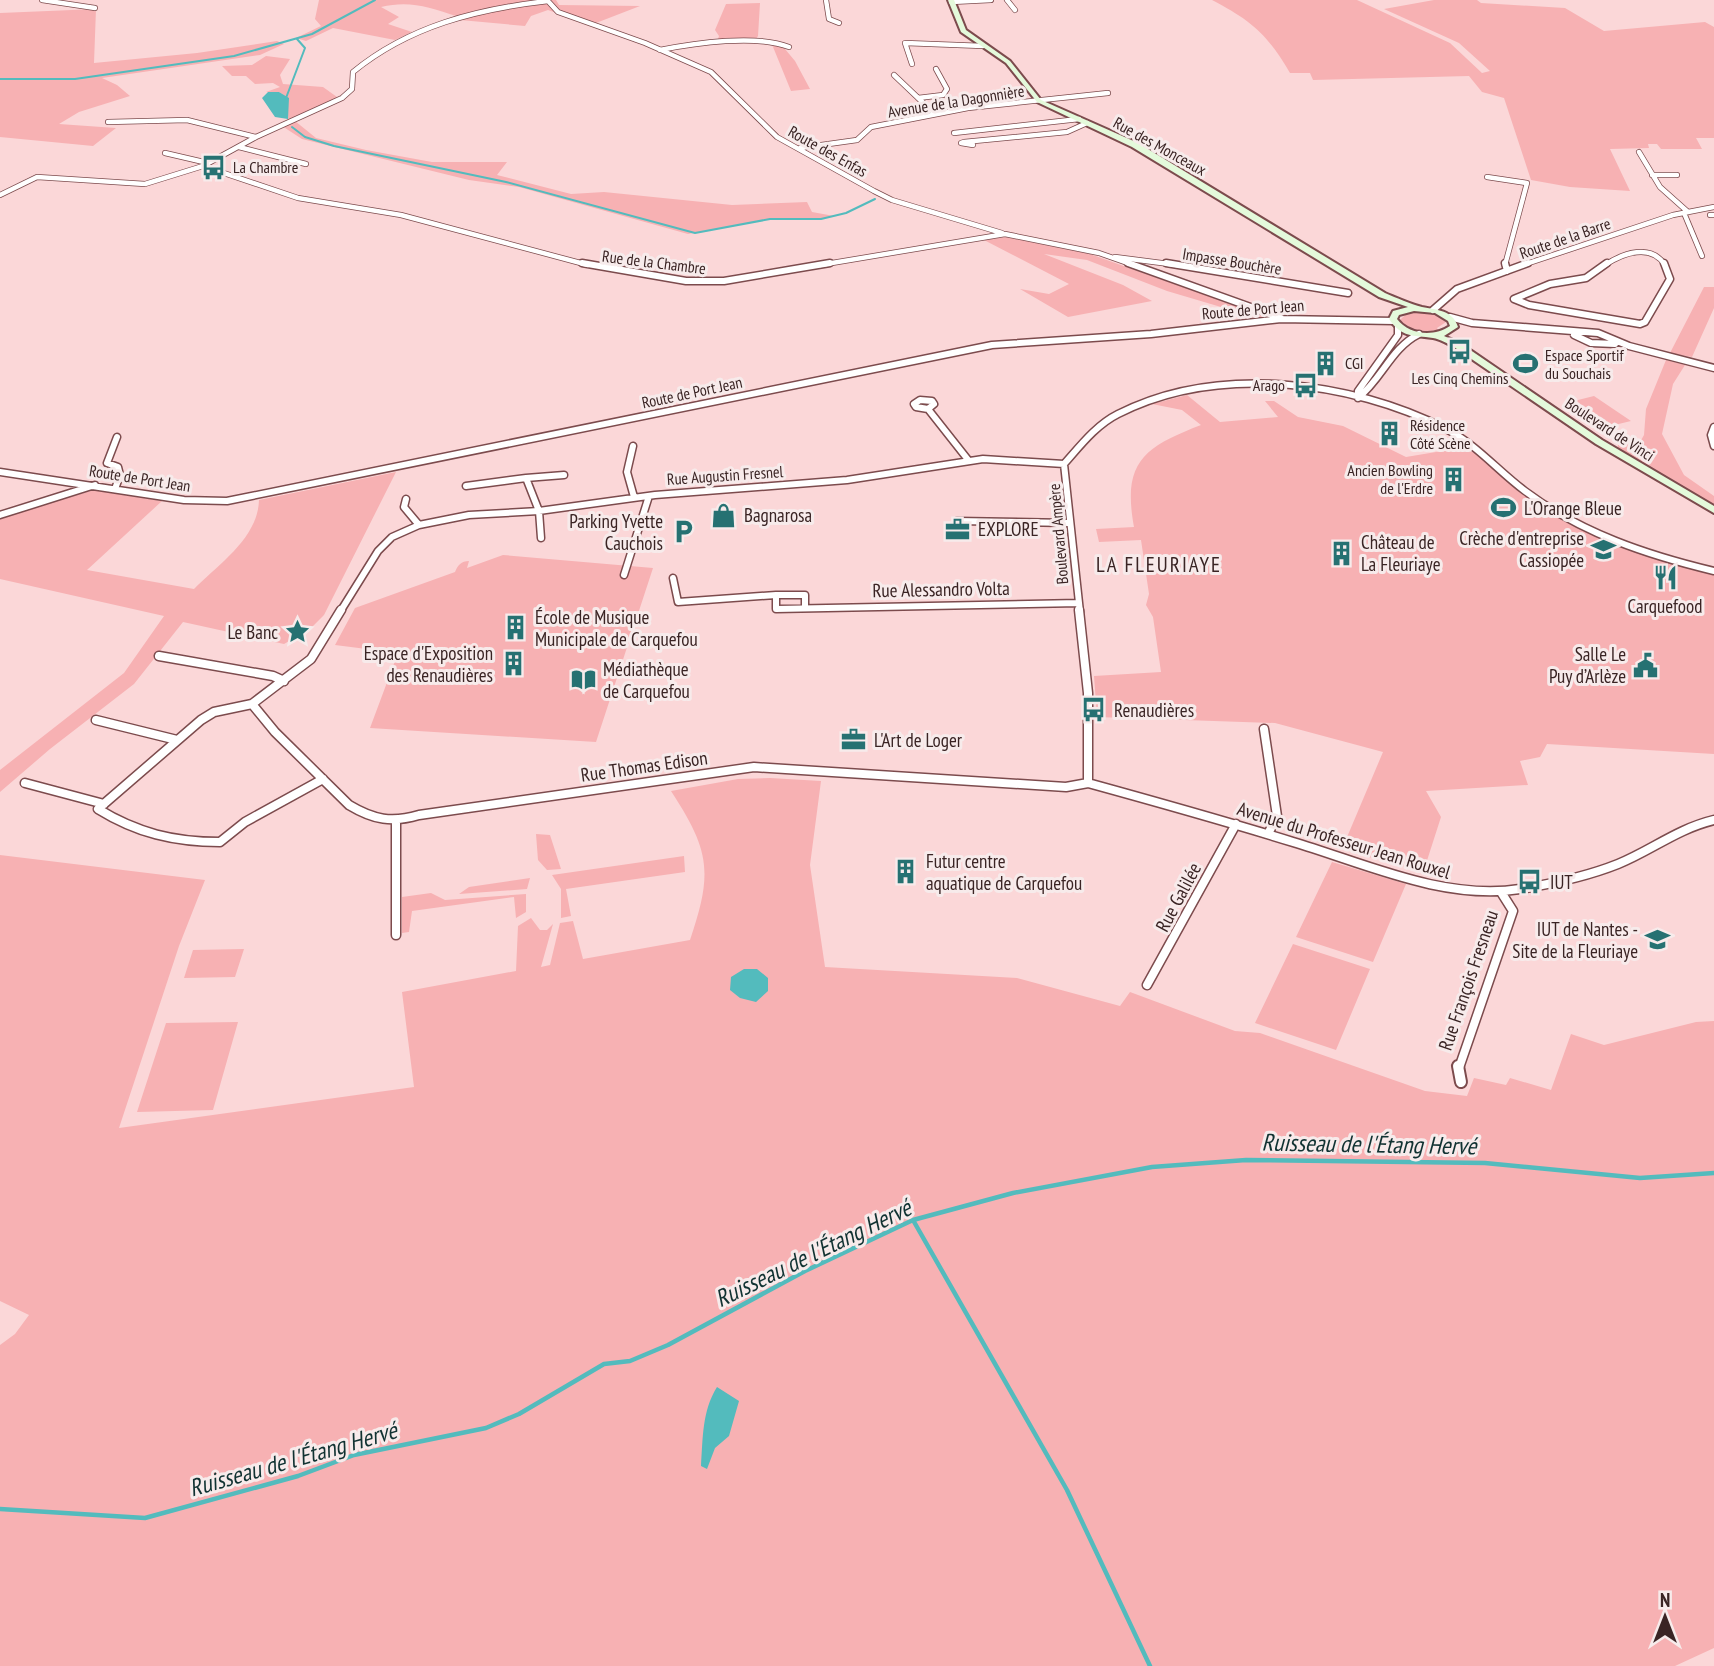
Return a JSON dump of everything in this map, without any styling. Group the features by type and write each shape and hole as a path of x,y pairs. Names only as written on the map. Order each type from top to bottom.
{"main road":[{"name":"Rue des Monceaux","path":"951,1 960,28 1008,62 1039,101 1135,145 1382,295 1418,308"},
{"name":"Rue des Monceaux","path":"1382,295 1396,320"},
{"path":"1396,320 1418,308 1433,310 1450,317"},
{"name":"Boulevard de Vinci","path":"1450,317 1451,330 1457,345"},
{"path":"1396,320 1419,334 1435,335 1451,330"},
{"name":"Boulevard de Vinci","path":"1435,335 1457,345 1599,442 1714,510"}],"street":[{"path":"42,0 95,8"},
{"path":"0,195 37,177 145,184 205,165 256,136 342,98 352,89 353,72 399,39 456,19 548,0"},
{"name":"Route des Enfas","path":"548,0 556,11 660,50 715,75 777,137 892,200 1005,234"},
{"path":"826,0 830,19 839,23"},
{"path":"951,1 991,0"},
{"path":"1007,0 1015,10"},
{"path":"976,2 980,6"},
{"path":"660,50 685,45 768,41 789,47"},
{"path":"912,64 905,44 983,46"},
{"path":"918,98 943,94 947,89 936,69"},
{"path":"894,75 935,114"},
{"name":"Avenue de la Dagonnière","path":"800,148 857,140 863,137 868,128 935,114 1108,93"},
{"path":"108,122 187,120 256,136"},
{"path":"954,133 1083,121"},
{"path":"968,142 1067,132 1083,121"},
{"path":"239,146 306,164"},
{"path":"1639,152 1663,191 1686,212 1702,256"},
{"name":"Rue de la Chambre","path":"165,153 298,198 401,215 592,266 686,281 724,281 1005,234 1081,248 1281,319"},
{"path":"1652,175 1677,175"},
{"path":"1487,177 1527,183 1505,264 1507,271"},
{"name":"Route de la Barre","path":"1433,310 1457,289 1686,212 1714,207"},
{"path":"1641,251 1651,251 1662,258 1670,279 1645,322 1632,325 1608,319 1522,304 1514,299 1550,284 1586,278 1609,262 1641,251"},
{"name":"Impasse Bouchère","path":"1112,258 1134,258 1348,293"},
{"path":"1450,317 1482,324 1561,331 1583,336 1598,333 1608,319"},
{"name":"Route de Port Jean","path":"0,472 196,501 245,499 992,345 1151,334 1281,319 1396,320"},
{"path":"1358,398 1359,390 1398,335 1396,320"},
{"path":"1451,330 1482,324"},
{"path":"1598,333 1606,341"},
{"path":"1358,398 1366,392 1400,345 1419,334"},
{"path":"1583,336 1591,343 1606,341 1714,366"},
{"name":"Boulevard Ampère","path":"1088,783 1088,693 1064,464 1088,436 1118,414 1180,393 1217,387 1308,389 1403,410 1459,437 1528,492 1593,530 1635,548 1714,571"},
{"path":"928,409 969,461"},
{"path":"1714,427 1711,435 1714,446"},
{"path":"115,488 120,475 118,467 107,463 117,437"},
{"path":"633,446 627,472 634,498"},
{"name":"Rue Augustin Fresnel","path":"284,681 311,659 378,551 392,537 419,525 469,515 539,511 649,496 847,480 969,461 1020,459 1064,464"},
{"path":"466,486 564,475"},
{"path":"526,478 539,511 541,538"},
{"path":"0,515 95,485"},
{"path":"624,575 649,496"},
{"path":"406,499 404,507 419,525"},
{"path":"957,521 1069,523"},
{"path":"673,578 678,602 805,595 805,608"},
{"name":"Rue Alessandro Volta","path":"776,595 776,609 1079,603"},
{"path":"159,656 272,676 284,681"},
{"path":"284,681 252,704 215,712 177,740 98,809 128,829 152,836 220,842 245,822 323,779"},
{"path":"252,704 275,732 362,813 396,822 396,935"},
{"path":"96,720 177,740"},
{"path":"1264,729 1277,816 1268,834"},
{"name":"Rue Thomas Edison","path":"396,822 419,814 754,767 1066,787 1088,783"},
{"path":"25,783 104,804"},
{"name":"Avenue du Professeur Jean Rouxel","path":"1088,783 1236,824 1435,885 1460,890 1501,892 1619,864 1675,832 1714,820"},
{"name":"Rue Galilée","path":"1147,985 1236,824"},
{"name":"Rue François Fresneau","path":"1461,1082 1458,1064 1513,911 1501,892"}],"shaded area":[{"path":"319,0 556,0 559,5 640,6 587,24 548,10 531,16 525,26 449,19 456,16 401,4 381,7 399,17 388,24 412,32 395,40 333,28 306,41 296,38 321,26 315,19"},
{"path":"1212,0 1357,0 1450,43 1482,73 1490,71 1459,43 1384,9 1434,0 1477,0 1481,3 1565,8 1604,31 1705,22 1714,27 1714,138 1696,138 1702,149 1661,149 1657,144 1648,144 1649,148 1610,149 1630,191 1570,187 1531,180 1504,98 1482,92 1469,76 1313,80 1310,73 1290,73 1266,38 1248,22"},
{"path":"760,3 758,36 754,42 717,42 719,36 715,30 726,4"},
{"path":"96,9 94,63 197,53 277,41 284,44 260,55 102,78 117,85 130,96 79,112 59,124 116,128 93,146 0,137 0,13"},
{"path":"771,42 780,43 795,61 810,89 791,91"},
{"path":"266,56 290,59 280,75 283,84 323,87 337,97 324,106 288,119 288,98 279,92 266,92 280,87 273,83 255,84 246,76 232,76 222,66 252,65"},
{"path":"295,121 316,138 366,150 432,162 507,162 497,175 571,194 604,192 732,205 807,202 812,212 834,216 821,219 775,218 688,234 519,187 469,180 302,139 282,126"},
{"path":"1006,237 1090,254 1264,316 1258,318 1167,291 1087,260 1044,254 1123,285 1152,301 1068,317 1020,289 1049,294 1069,284 984,240"},
{"path":"1704,287 1714,287 1714,308 1692,357 1670,353"},
{"path":"1408,312 1436,314 1446,322 1437,328 1438,330 1422,331 1408,327 1400,320"},
{"path":"1666,360 1685,365 1673,384 1662,434 1684,475 1714,496 1714,505 1617,450 1618,445 1640,442 1644,435 1646,409"},
{"path":"1187,395 1220,422 1278,417 1265,401 1274,401 1298,417 1343,426 1406,457 1460,448 1478,454 1563,517 1638,552 1714,574 1714,754 1547,744 1540,757 1520,761 1528,785 1426,791 1441,817 1423,873 1342,849 1383,752 1275,723 1097,717 1094,676 1161,672 1153,617 1146,605 1149,594 1141,540 1099,542 1096,529 1134,527 1131,487 1142,460 1165,441 1201,425 1182,410 1152,404"},
{"path":"1594,396 1631,421 1602,428 1566,403"},
{"path":"396,472 324,615 310,629 284,644 183,622 134,684 50,749 0,792 0,770 124,673 164,616 0,579 0,517 94,490 162,501 87,570 194,589 245,538 257,514 259,500"},
{"path":"503,555 653,568 596,742 370,728 398,653 335,645 355,608 455,572 464,562 469,561 467,568"},
{"path":"738,779 821,781 810,865 825,967 1017,978 1120,1006 1130,992 1235,1031 1260,1033 1425,1091 1467,1096 1474,1078 1506,1085 1510,1078 1551,1090 1571,1034 1604,1045 1696,1022 1714,1021 1714,1648 1675,1666 0,1666 0,1345 15,1334 29,1315 0,1301 0,855 205,880 179,946 119,1128 414,1087 402,992 516,971 518,926 531,918 540,930 547,930 553,924 541,967 550,965 560,923 573,921 583,959 690,940 702,896 704,862 694,830 671,791"},
{"path":"536,834 550,835 561,869 547,870 538,860"},
{"path":"684,856 685,872 566,889 571,916 561,918 561,889 552,875"},
{"path":"1332,862 1406,884 1373,962 1296,937"},
{"path":"530,878 527,889 459,894 469,887"},
{"path":"431,893 445,900 526,894 526,912 516,918 514,897 412,911 409,932 402,933 402,897"},
{"path":"1293,944 1370,969 1336,1050 1255,1023"},
{"path":"244,949 235,977 184,978 193,950"},
{"path":"238,1022 213,1110 137,1112 166,1023"}],"water":[{"path":"268,92 279,92 289,98 288,119 275,117 262,98"},
{"path":"744,969 757,969 768,978 768,991 756,1002 740,998 730,990 731,977"},
{"path":"717,1387 739,1401 729,1436 715,1448 707,1469 701,1466 704,1425 708,1406"}],"waterway":[{"path":"0,79 75,79 234,56 312,34 375,0"},
{"path":"286,98 305,48 297,39"},
{"path":"292,127 305,137 334,146 506,182 695,233 770,219 821,219 846,213 875,199"},
{"name":"Ruisseau de l'Étang Hervé","path":"913,1220 1013,1193 1152,1167 1246,1160 1485,1163 1640,1178 1714,1173"},
{"name":"Ruisseau de l'Étang Hervé","path":"0,1509 145,1518 298,1476 354,1455 486,1428 519,1414 604,1364 630,1361 668,1345 805,1271 913,1220"},
{"path":"913,1220 1067,1490 1150,1666"}],"place":[{"name":"La Chambre","path":"213,167"},
{"name":"Les Cinq Chemins","path":"1460,352"},
{"name":"CGI","path":"1325,363"},
{"name":"Espace Sportif du Souchais","path":"1525,364"},
{"name":"Arago","path":"1305,385"},
{"name":"Résidence Côté Scène","path":"1390,434"},
{"name":"Ancien Bowling de l'Erdre","path":"1453,479"},
{"name":"L'Orange Bleue","path":"1504,508"},
{"name":"Bagnarosa","path":"724,515"},
{"name":"EXPLORE","path":"958,529"},
{"name":"Parking Yvette Cauchois","path":"683,532"},
{"name":"Crèche d'entreprise Cassiopée","path":"1604,549"},
{"name":"Château de La Fleuriaye","path":"1341,553"},
{"name":"Carquefood","path":"1665,578"},
{"name":"École de Musique Municipale de Carquefou","path":"515,628"},
{"name":"Le Banc","path":"298,632"},
{"name":"Espace d'Exposition des Renaudières","path":"513,664"},
{"name":"Salle Le Puy d’Arlèze","path":"1646,665"},
{"name":"Médiathèque de Carquefou","path":"583,680"},
{"name":"Renaudières","path":"1094,710"},
{"name":"L'Art de Loger","path":"854,740"},
{"name":"Futur centre aquatique de Carquefou","path":"906,872"},
{"name":"IUT","path":"1530,882"},
{"name":"IUT de Nantes - Site de la Fleuriaye","path":"1658,940"}],"district":[{"name":"LA FLEURIAYE","path":"1159,564"}]}
